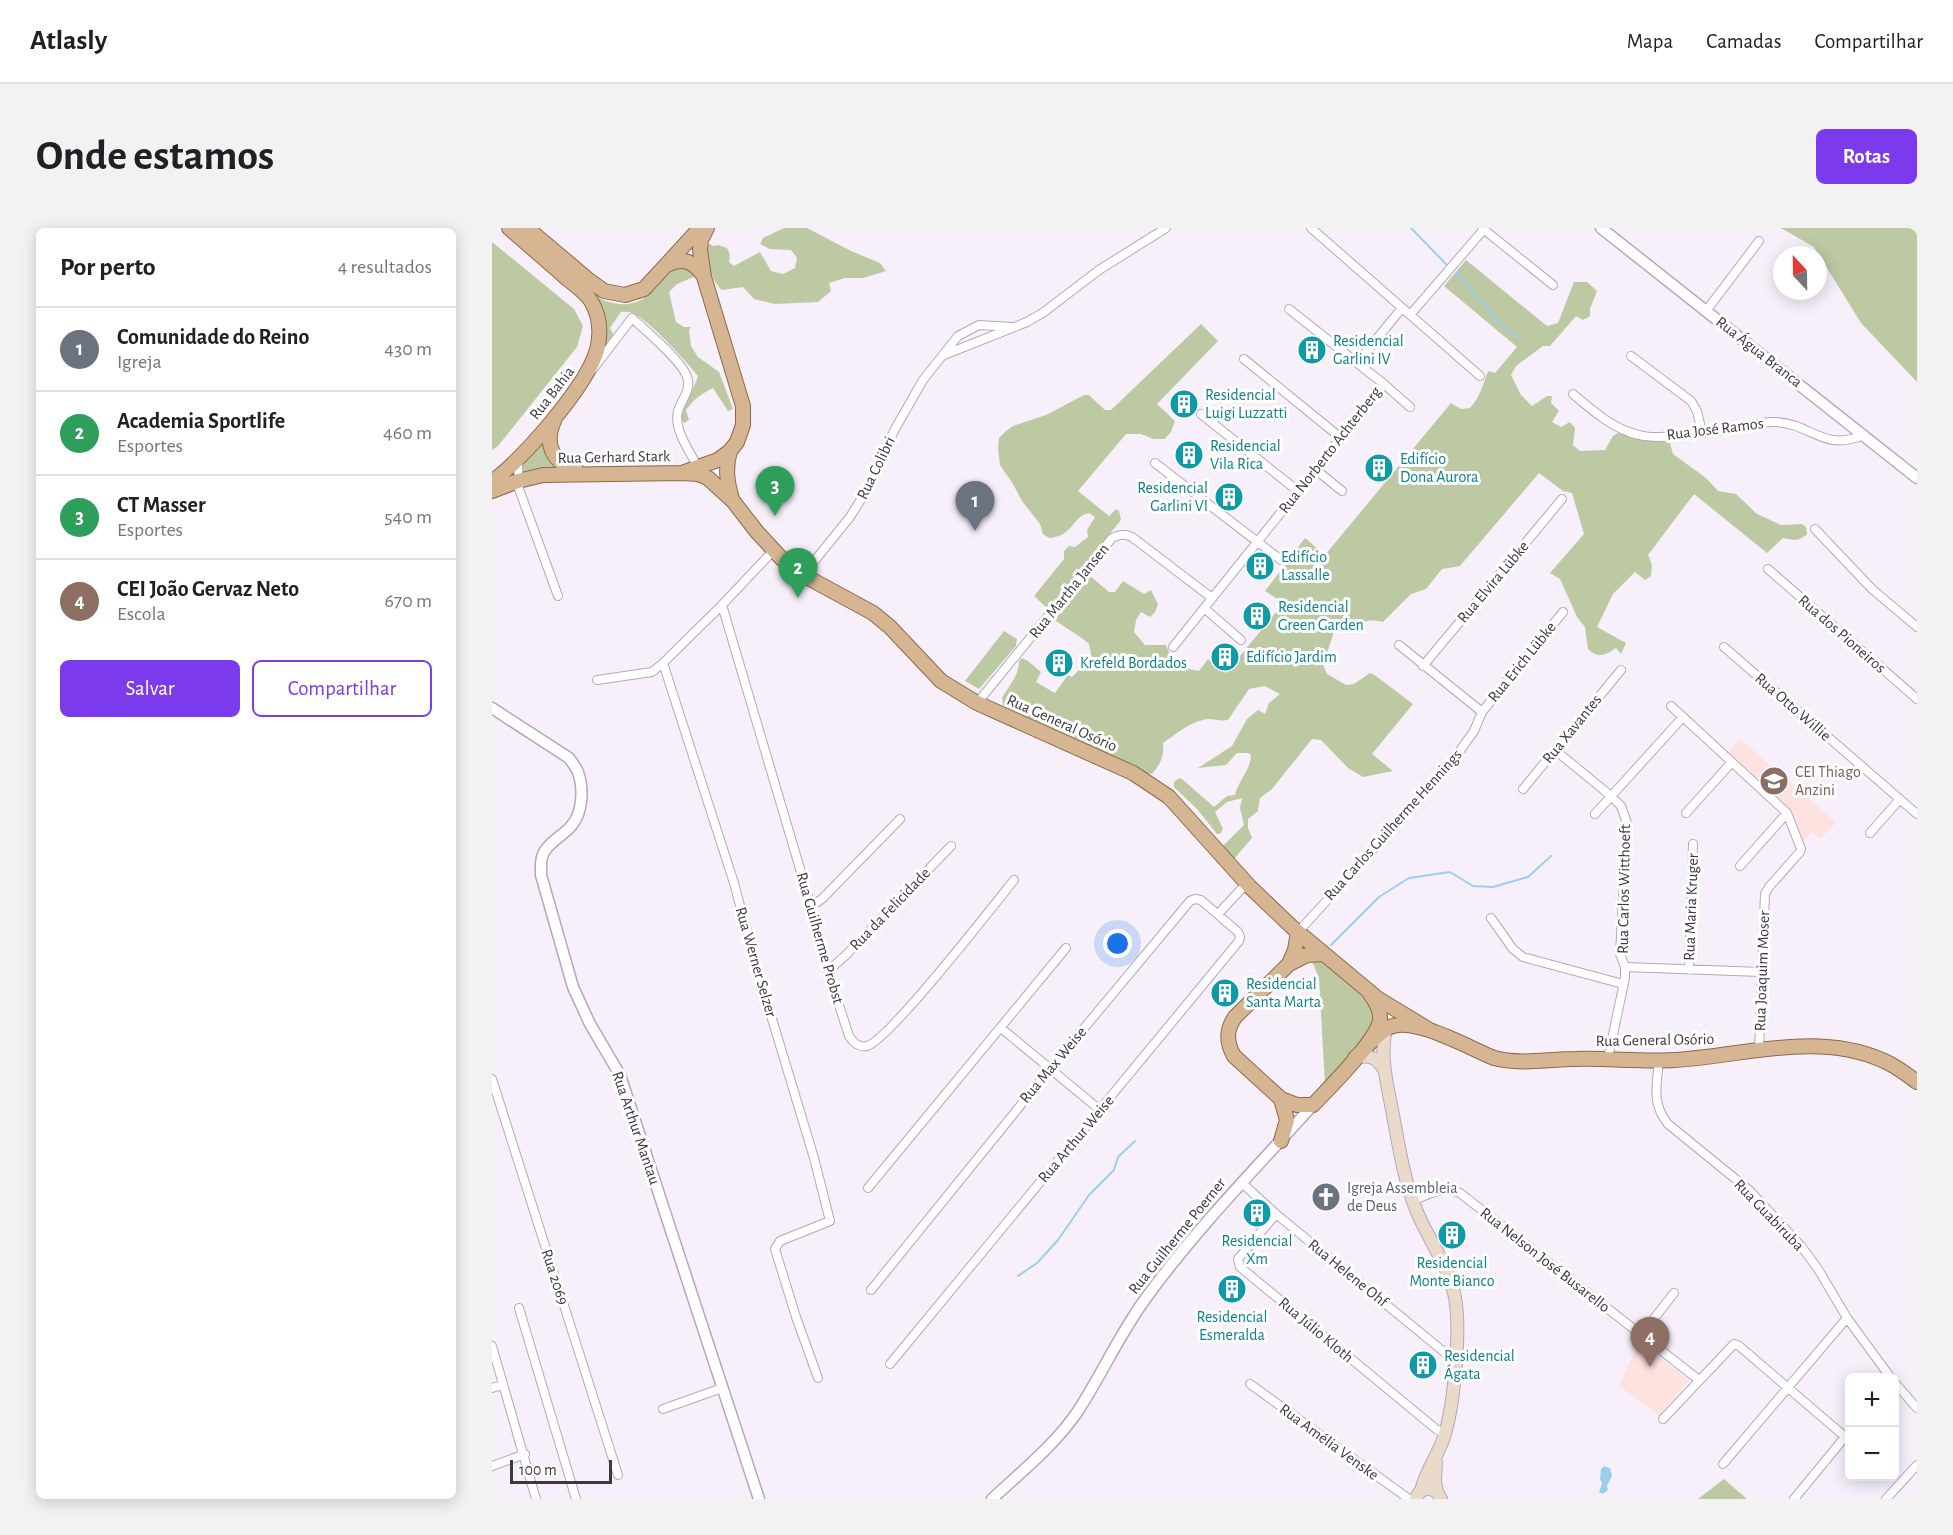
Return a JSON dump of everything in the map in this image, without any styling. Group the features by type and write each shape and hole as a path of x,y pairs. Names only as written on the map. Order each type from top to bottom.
{"main road":[{"path":"509,228 585,294 592,303 597,314 600,333 596,352 584,378"},
{"path":"527,228 604,291 625,295 644,289 700,228"},
{"path":"707,228 701,240 700,250 704,277 743,406 741,434 730,451"},
{"path":"666,266 675,261 685,260 698,267 704,277"},
{"name":"Rua Bahia","path":"492,483 520,457 584,378"},
{"path":"558,411 550,428 551,451 561,464 585,474"},
{"name":"Rua Gerhard Stark","path":"492,490 518,480 543,475 682,473 718,460 730,451"},
{"name":"Rua General Osório","path":"730,451 727,461 727,479 733,501"},
{"name":"Rua General Osório","path":"682,473 698,474 708,478 733,501 773,551 792,568 873,613 890,627 941,681 977,703 1133,773 1153,785 1190,818 1247,883 1298,932 1372,994 1428,1029 1494,1058 1523,1063 1608,1058 1659,1060 1711,1057 1805,1046 1851,1050 1882,1060 1917,1082"},
{"path":"1289,964 1295,950 1298,932"},
{"path":"1313,1105 1297,1105 1281,1099 1234,1056 1230,1050 1228,1038 1235,1017 1289,964 1307,955 1324,954"},
{"path":"1372,994 1385,1013 1386,1029 1383,1046 1385,1072 1402,1163 1412,1201 1442,1260 1456,1305 1455,1361 1449,1413 1438,1452 1418,1495"},
{"name":"Rua General Osório","path":"1355,1058 1373,1035 1380,1020 1378,1007 1372,994"},
{"name":"Rua General Osório","path":"1386,1029 1401,1023 1428,1029"},
{"path":"1355,1058 1386,1029"},
{"path":"1355,1058 1364,1055 1372,1057 1379,1062 1385,1072"},
{"name":"Rua Guilherme Poerner","path":"1313,1105 1355,1058"},
{"path":"1281,1099 1287,1112 1281,1141"},
{"path":"1438,1452 1435,1481 1439,1495"},
{"path":"1418,1495 1431,1488 1439,1495"}],"street":[{"name":"Rua Colibri","path":"941,356 1027,322 1044,312 1099,270 1166,228"},
{"path":"1311,228 1480,376"},
{"path":"1410,315 1483,228 1553,285"},
{"name":"Rua Água Branca","path":"1601,228 1917,478"},
{"path":"1706,311 1759,241"},
{"name":"Rua Norberto Achterberg","path":"1212,598 1383,384 1357,363 1402,308"},
{"path":"1289,309 1357,363"},
{"name":"Rua Bahia","path":"584,378 600,361 632,318 665,349 686,376 688,389 678,411 677,419 679,429 698,468"},
{"name":"Rua Colibri","path":"803,574 850,518 868,488 895,429 923,380 958,336 979,325 1013,327"},
{"path":"986,325 988,337"},
{"path":"958,336 963,346"},
{"path":"1631,356 1691,401 1697,411 1702,433"},
{"path":"1244,359 1341,438"},
{"path":"1383,384 1410,407"},
{"name":"Rua José Ramos","path":"1573,394 1615,426 1640,436 1673,436 1778,422 1833,441 1844,441 1864,435"},
{"path":"1201,414 1298,491"},
{"path":"520,457 519,489 558,597"},
{"path":"1155,463 1281,560"},
{"path":"1315,469 1342,491"},
{"name":"Rua Elvira Lübke","path":"1423,666 1562,499"},
{"path":"1815,530 1872,589 1917,627"},
{"name":"Rua Martha Jansen","path":"977,703 1112,538 1118,535 1125,534 1132,537 1212,598"},
{"path":"597,680 652,672 722,605 773,551"},
{"name":"Rua dos Pioneiros","path":"1768,569 1917,699"},
{"path":"1173,647 1212,598"},
{"name":"Rua Guilherme Probst","path":"722,605 828,971 849,1036 854,1043 869,1046 905,1012 1014,880"},
{"path":"1204,608 1241,640"},
{"name":"Rua Erich Lübke","path":"1482,712 1563,612"},
{"path":"1399,645 1482,712"},
{"name":"Rua Otto Willie","path":"1724,647 1917,814"},
{"name":"Rua Werner Selzer","path":"663,663 734,883 757,969 814,1158 830,1221 780,1240 775,1249 818,1378"},
{"name":"Rua Xavantes","path":"1524,789 1621,670"},
{"name":"Rua Joaquim Moser","path":"1671,706 1787,813 1799,844 1800,852 1768,887 1765,894 1759,1051"},
{"name":"Rua Arthur Mantau","path":"492,708 569,758 578,771 581,786 581,805 578,817 571,827 545,849 541,860 541,875 573,987 590,1024 620,1075 759,1499"},
{"name":"Rua Carlos Guilherme Hennings","path":"1298,932 1446,770 1474,731 1482,712"},
{"path":"1595,814 1683,717"},
{"name":"Rua Carlos Witthoeft","path":"1555,750 1621,806 1627,824 1620,954 1625,967 1608,1058"},
{"path":"1686,813 1732,762"},
{"path":"1870,833 1900,799"},
{"path":"1740,866 1787,813"},
{"path":"811,906 822,899 900,819"},
{"name":"Rua Maria Kruger","path":"1689,970 1693,844"},
{"name":"Rua da Felicidade","path":"828,971 951,846"},
{"path":"1218,914 1247,883"},
{"name":"Rua Max Weise","path":"871,1290 1050,1069 1190,902 1195,898 1201,900 1218,914"},
{"name":"Rua Arthur Weise","path":"890,1364 1239,941 1238,932 1218,914"},
{"path":"1491,918 1513,949 1524,957 1623,984"},
{"path":"868,1188 1066,948"},
{"path":"1625,967 1761,972"},
{"path":"1001,1028 1100,1110"},
{"name":"Rua Guabiruba","path":"1659,1060 1657,1101 1661,1116 1749,1190 1801,1246 1818,1269 1847,1318 1889,1373"},
{"name":"Rua 2069","path":"492,1079 618,1475"},
{"name":"Rua Guilherme Poerner","path":"992,1499 1060,1435 1078,1411 1143,1302 1163,1274 1313,1105"},
{"name":"Rua Helene Ohf","path":"1242,1183 1276,1214 1455,1361"},
{"name":"Rua Nelson José Busarello","path":"1412,1201 1440,1190 1450,1189 1460,1193 1699,1380"},
{"name":"Rua Júlio Kloth","path":"1276,1214 1238,1259 1240,1267 1444,1434"},
{"path":"1641,1335 1674,1293"},
{"path":"519,1308 576,1499"},
{"path":"1723,1464 1847,1318"},
{"path":"1663,1419 1734,1344 1738,1345 1845,1437"},
{"path":"492,1346 537,1499"},
{"name":"Rua Amélia Venske","path":"1250,1384 1409,1499"},
{"path":"492,1388 503,1385"},
{"path":"663,1409 722,1388"},
{"path":"1899,1388 1917,1408"},
{"path":"1794,1499 1845,1441"},
{"path":"492,1466 525,1454"},
{"path":"1886,1499 1917,1465"}],"shaded area":[{"name":"CEI Thiago Anzini","path":"1740,739 1836,822 1820,839 1812,832 1803,841 1790,809 1729,752"},
{"path":"1641,1343 1689,1380 1659,1416 1619,1386 1633,1354"}],"green space":[{"path":"784,228 807,228 880,263 886,271 863,278 845,278 829,283 831,291 818,302 775,304 754,299 743,287 722,290 709,269 707,245 727,248 730,255 729,262 734,266 760,252 771,271 783,274 795,268 797,258 791,250 770,249 760,244 763,238"},
{"path":"1781,228 1917,228 1917,382 1861,323 1827,268 1827,246 1812,246"},
{"path":"492,242 574,309 583,326 577,347 498,446 492,450"},
{"path":"1466,260 1547,326 1558,323 1574,282 1587,282 1597,291 1590,309 1590,316 1583,320 1576,316 1550,346 1543,346 1516,366 1511,375 1521,395 1532,406 1547,396 1552,396 1551,403 1559,411 1552,422 1561,427 1570,422 1575,428 1573,445 1580,451 1605,450 1613,436 1618,433 1670,443 1673,454 1706,478 1718,491 1736,494 1757,514 1781,525 1802,524 1806,527 1807,534 1793,540 1783,538 1767,553 1694,494 1648,555 1652,565 1651,576 1645,580 1635,572 1613,594 1597,627 1626,643 1621,654 1616,648 1599,655 1588,649 1585,627 1577,617 1560,579 1550,573 1584,534 1572,493 1563,491 1539,473 1460,566 1442,569 1426,589 1411,594 1383,622 1363,622 1334,632 1323,665 1327,674 1346,685 1354,684 1370,673 1413,704 1372,754 1393,771 1363,777 1348,768 1321,740 1312,739 1272,789 1260,798 1258,811 1248,819 1248,828 1252,838 1234,859 1223,846 1244,825 1240,808 1242,798 1227,802 1215,812 1223,829 1220,834 1217,834 1197,809 1174,787 1174,782 1179,778 1182,779 1214,807 1227,796 1235,795 1248,766 1251,756 1249,753 1237,753 1226,765 1198,768 1232,746 1247,719 1258,710 1265,714 1269,703 1280,694 1265,686 1249,689 1228,720 1206,719 1182,730 1163,743 1161,760 1152,774 1145,773 1041,726 1003,705 1002,698 1022,658 1041,672 1036,682 1055,693 1068,675 1072,677 1086,663 1091,653 1089,644 1053,619 1089,575 1109,592 1115,592 1123,581 1144,594 1151,590 1158,604 1155,612 1150,617 1141,612 1136,620 1134,632 1145,645 1166,645 1172,660 1189,669 1199,671 1208,659 1226,673 1277,611 1279,600 1265,591 1305,538 1325,555 1451,403 1461,409 1470,408 1479,395 1488,371 1495,373 1517,347 1444,286"},
{"path":"680,267 688,268 696,276 677,284 669,292 676,322 684,327 691,327 689,330 691,346 698,357 719,372 733,409 728,411 713,388 689,406 686,410 689,420 684,423 680,418 698,376 654,329 630,312 621,312 610,328 614,336 602,354 590,293 615,303 632,303 648,296 669,274"},
{"path":"1201,324 1218,341 1157,404 1175,421 1171,432 1165,439 1153,439 1141,434 1126,434 1078,491 1109,516 1116,509 1119,511 1121,520 1048,609 1034,596 1064,559 1064,551 1069,546 1075,547 1088,537 1087,530 1095,517 1089,513 1083,515 1068,530 1057,536 1049,538 1043,534 1040,524 1022,501 1000,465 999,438 1013,426 1046,415 1084,395 1089,395 1105,410 1111,410"},
{"path":"544,437 559,469 522,473 523,464"},
{"path":"1004,631 1017,639 1016,646 979,689 965,681"},
{"path":"1311,959 1322,960 1371,1000 1375,1008 1374,1029 1325,1084 1319,978"},
{"path":"1724,1479 1747,1499 1698,1499"}],"water":[{"path":"1604,1466 1610,1468 1612,1476 1607,1486 1608,1490 1603,1493 1599,1492 1602,1483 1601,1469"}],"waterway":[{"path":"1411,228 1446,264"},
{"path":"1457,273 1502,326 1521,338"},
{"path":"1331,945 1379,897 1409,878 1450,872 1473,886 1493,887 1528,877 1551,856"},
{"path":"1018,1276 1037,1263 1058,1240 1089,1195 1114,1170 1118,1157 1135,1141"}],"place":[{"name":"Residencial Garlini IV","path":"1312,350"},
{"name":"Residencial Luigi Luzzatti","path":"1184,404"},
{"name":"Residencial Vila Rica","path":"1189,455"},
{"name":"Edifício Dona Aurora","path":"1379,468"},
{"name":"Residencial Garlini VI","path":"1229,497"},
{"name":"CT Masser","path":"775,516"},
{"name":"Comunidade do Reino","path":"975,531"},
{"name":"Edifício Lassalle","path":"1260,566"},
{"name":"Academia Sportlife","path":"798,598"},
{"name":"Residencial Green Garden","path":"1257,616"},
{"name":"Edifício Jardim","path":"1225,657"},
{"name":"Krefeld Bordados","path":"1059,663"},
{"name":"CEI Thiago Anzini","path":"1774,781"},
{"name":"Residencial Santa Marta","path":"1225,993"},
{"name":"Igreja Assembleia de Deus","path":"1326,1197"},
{"name":"Residencial Xm","path":"1257,1213"},
{"name":"Residencial Monte Bianco","path":"1452,1235"},
{"name":"Residencial Esmeralda","path":"1232,1289"},
{"name":"Residencial Ágata","path":"1423,1365"},
{"name":"CEI João Gervaz Neto","path":"1650,1367"}]}
